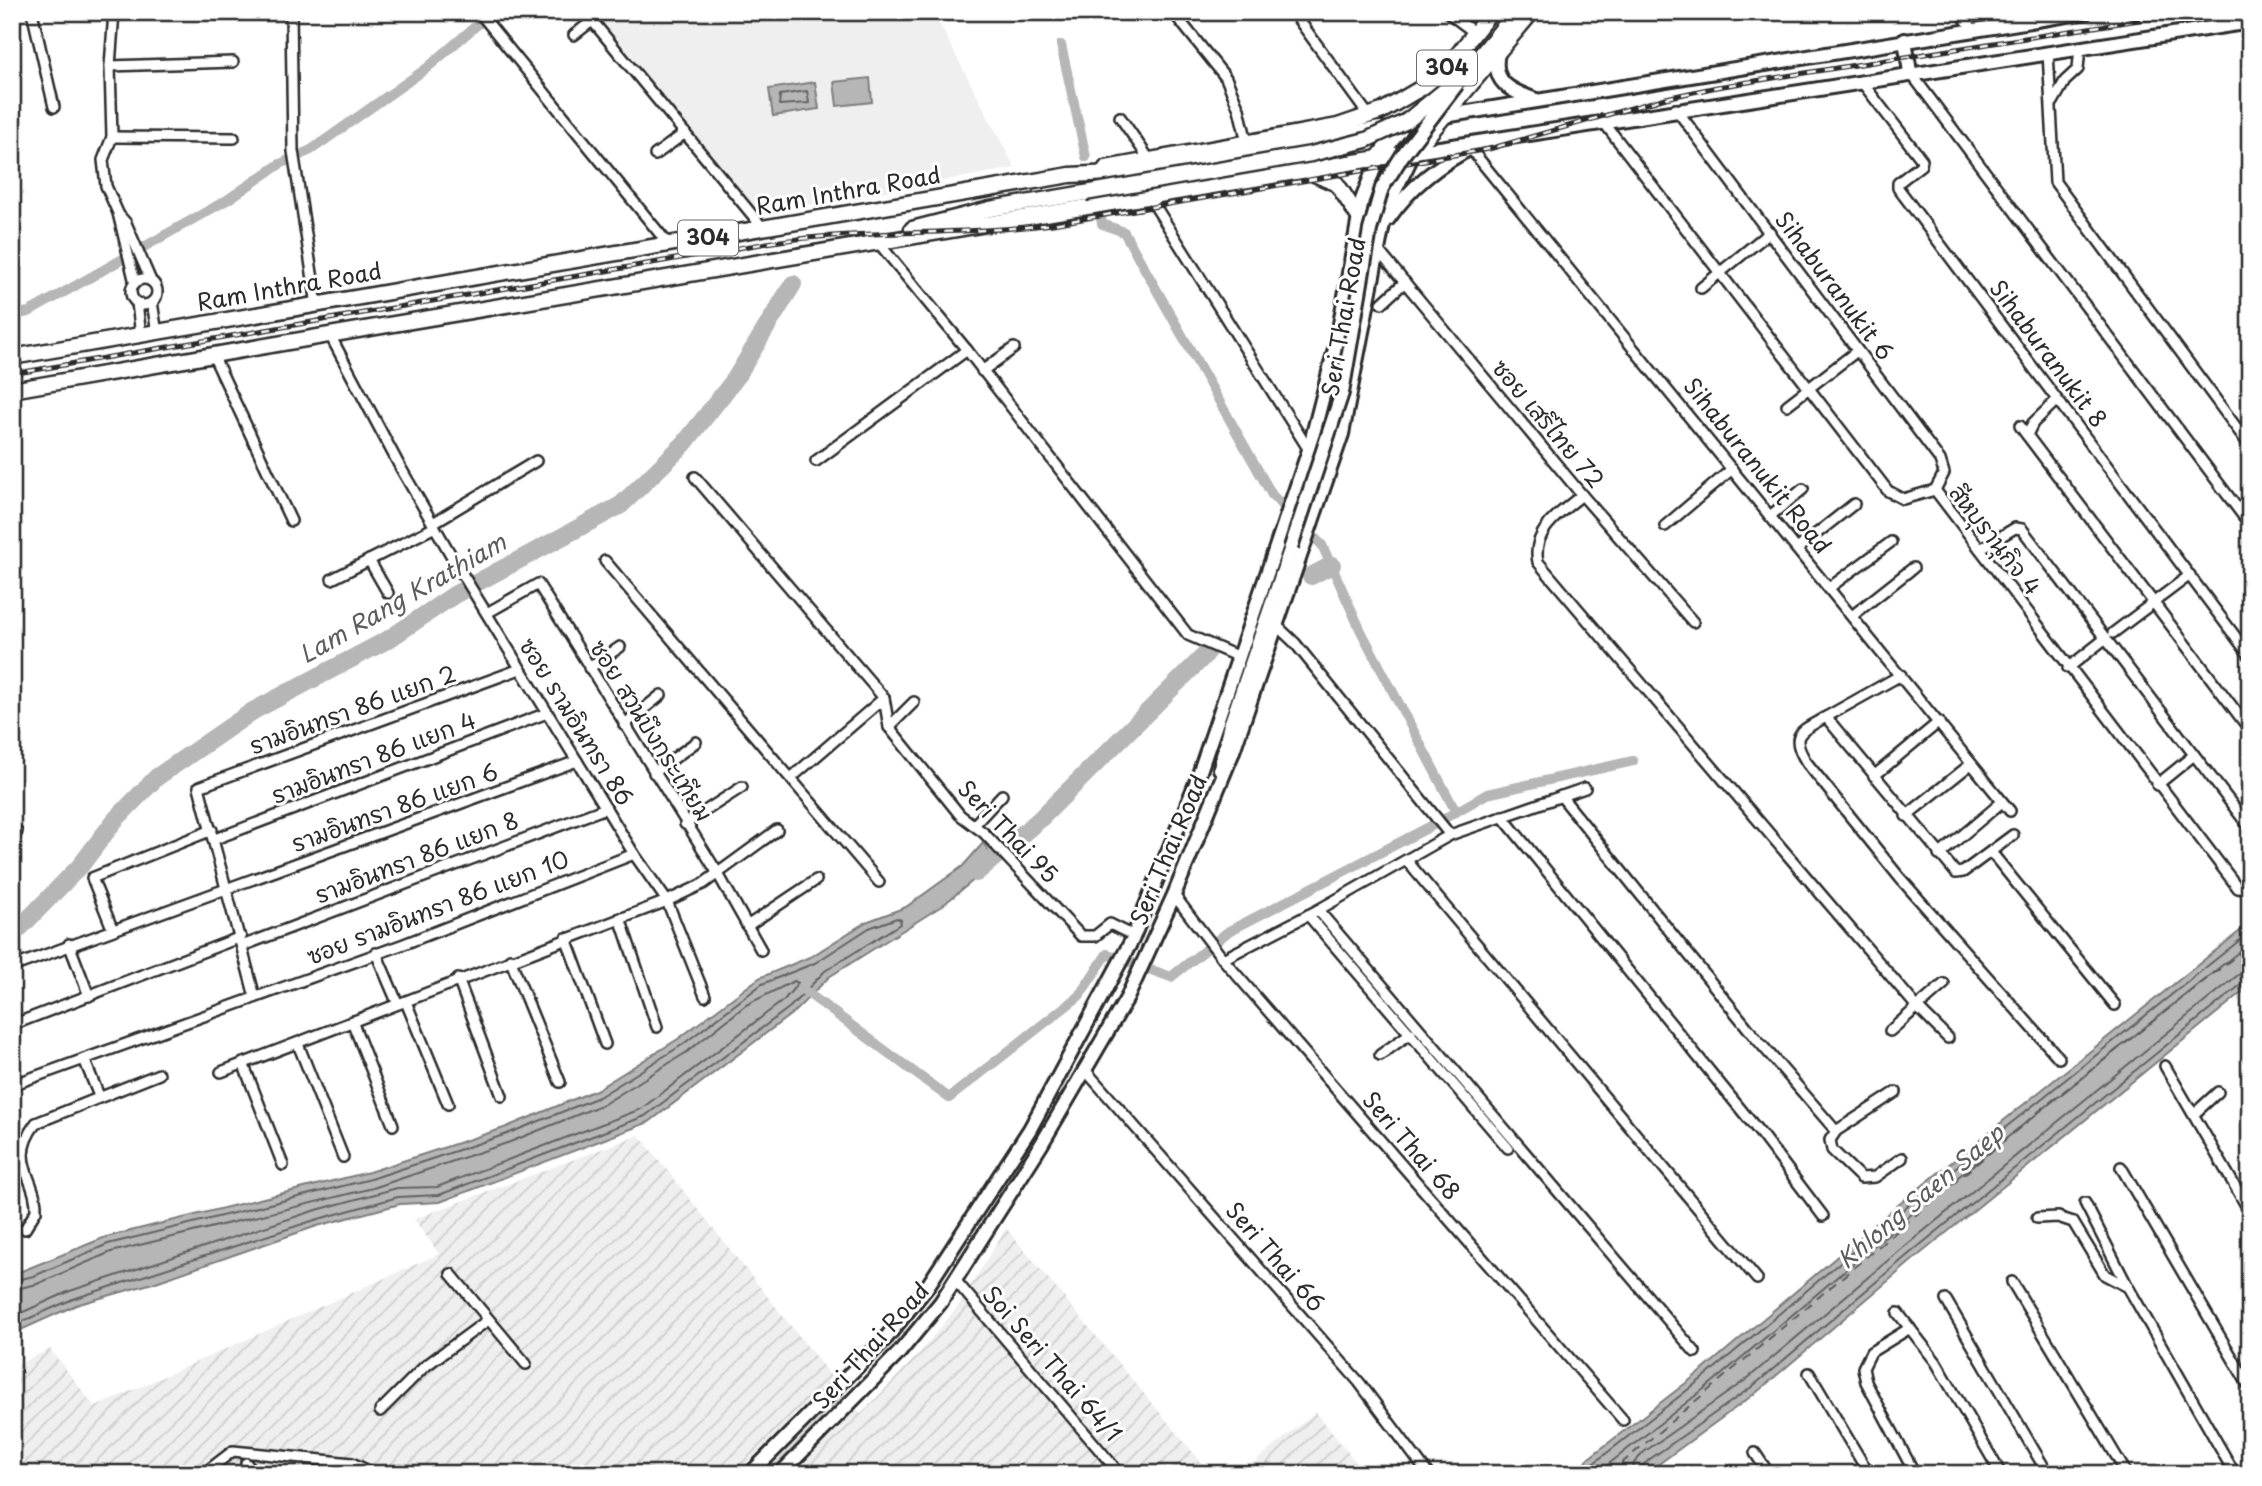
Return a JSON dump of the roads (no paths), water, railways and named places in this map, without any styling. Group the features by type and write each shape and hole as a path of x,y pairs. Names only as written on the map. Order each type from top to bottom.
{"highway":[{"name":"304","path":"1378,158 1491,12"},
{"path":"876,240 982,211 1311,154 1366,140 1407,121 1466,73 1516,12"},
{"name":"304","path":"12,390 876,240 1150,198 1414,152 1532,12"},
{"path":"1455,58 1451,69 1458,78 1483,69"},
{"path":"1070,175 1338,126 1404,100 1440,77"},
{"name":"Ram Inthra Road","path":"12,358 1070,175 1134,172 1216,159 1444,116"},
{"path":"1216,159 1222,186"},
{"path":"1306,171 1337,184 1358,216"}],"main road":[{"path":"1444,116 2057,14 2086,12"},
{"path":"1414,152 1910,72 2250,22"},
{"path":"1905,40 1910,72"},
{"path":"1497,53 1495,72 1501,82 1511,91 1536,100"},
{"path":"1216,792 1229,728 1342,393 1370,230 1382,188 1402,156 1466,73"},
{"path":"1381,229 1412,188 1440,165 1488,139"},
{"name":"Seri Thai Road","path":"780,1474 898,1354 954,1280 1086,1071 1137,976 1174,895 1232,754 1299,559 1346,419 1381,229 1392,194 1414,152"},
{"name":"Seri Thai Road","path":"750,1474 886,1338 926,1287 1030,1129 1133,938 1185,813 1309,450 1332,362 1358,216 1365,187 1378,158"},
{"path":"1332,362 1346,359 1356,368"},
{"path":"794,1474 807,1448"}],"street":[{"path":"32,12 54,107"},
{"path":"114,12 110,66 112,137 103,160 106,186 134,257 135,283 131,293 137,303 141,336"},
{"path":"291,12 293,150 317,304"},
{"path":"585,12 763,228"},
{"path":"1173,12 1226,78 1239,109 1247,142"},
{"path":"1293,12 1369,116"},
{"path":"1447,12 1475,33"},
{"path":"1961,12 1973,30"},
{"path":"480,14 669,244"},
{"path":"574,35 592,21"},
{"path":"2051,105 2060,87 2078,69 2080,47"},
{"path":"2048,51 2055,182 2250,446"},
{"path":"110,66 233,62"},
{"path":"1910,72 2250,525"},
{"name":"Sihaburanukit 8","path":"1861,81 1922,160 1921,165 1898,183 1898,188 2250,656"},
{"name":"Sihaburanukit 6","path":"1676,109 1940,460 1944,473 1935,490"},
{"path":"1120,117 1149,159"},
{"name":"สีหบุรานุกิจ 4","path":"1602,120 1896,497 1909,498 1935,490 2238,888 2250,890"},
{"path":"655,155 685,133"},
{"path":"112,137 234,138"},
{"name":"Sihaburanukit Road","path":"1470,148 1902,675 2010,811"},
{"path":"1150,198 1309,450"},
{"path":"1701,288 1770,232"},
{"path":"876,240 967,350 1188,635 1196,642 1239,657"},
{"name":"ซอย เสรีไทย 72","path":"1377,249 1582,495 1693,622"},
{"path":"134,257 157,291 152,302 157,333"},
{"path":"135,283 151,281"},
{"path":"1382,303 1405,282"},
{"path":"137,303 152,302"},
{"name":"ซอย รามอินทรา 86","path":"330,335 455,562 634,854 667,901 705,996"},
{"path":"982,371 1014,348"},
{"path":"816,461 967,350"},
{"path":"1787,405 1857,351"},
{"path":"213,355 291,521"},
{"path":"2027,435 2034,423 2057,400"},
{"path":"2020,426 2250,730"},
{"path":"332,579 434,525 536,461"},
{"path":"1665,526 1732,469"},
{"path":"695,477 884,698 791,778"},
{"path":"1770,516 1803,489"},
{"path":"1582,495 1546,527 1538,541 1538,562 1917,1007 1948,1038"},
{"path":"1797,549 1854,504"},
{"path":"1980,549 2015,528 2022,529 2109,636 2250,828"},
{"path":"1829,588 1891,542"},
{"path":"369,560 388,593"},
{"path":"605,561 879,882"},
{"path":"1852,616 1913,568"},
{"path":"2068,668 2190,575"},
{"name":"ซอย สวนบึงกระเทียม","path":"486,612 538,584 717,872 761,950"},
{"path":"1275,624 1296,643 1450,835"},
{"path":"589,668 620,647"},
{"name":"รามอินทรา 86 แยก 2","path":"214,834 199,787 520,669"},
{"path":"1902,675 1802,730 1798,737 1798,750 1900,878 2059,1058"},
{"path":"624,724 661,695"},
{"name":"Seri Thai 95","path":"884,698 889,727 960,815 975,824 1081,936 1096,936 1110,924 1133,938"},
{"path":"889,727 914,702"},
{"name":"รามอินทรา 86 แยก 4","path":"112,928 92,878 547,713"},
{"path":"1826,718 1906,816 1959,873 2013,835"},
{"path":"1874,776 1939,722"},
{"path":"654,773 696,742"},
{"path":"2157,785 2194,755"},
{"name":"รามอินทรา 86 แยก 6","path":"12,967 112,928 227,890 577,761"},
{"path":"1906,816 1971,764"},
{"path":"685,824 742,787"},
{"path":"1222,958 1318,910 1450,835 1585,788"},
{"path":"975,824 1002,795"},
{"path":"1561,796 1755,1038 1836,1131"},
{"path":"1940,855 2002,802"},
{"name":"รามอินทรา 86 แยก 8","path":"12,1026 606,808"},
{"path":"1502,816 1760,1133 1823,1216"},
{"path":"221,1072 667,901 703,884 777,830"},
{"path":"214,834 255,997"},
{"path":"1991,852 2115,1005"},
{"name":"ซอย รามอินทรา 86 แยก 10","path":"12,1085 376,953 634,854"},
{"path":"1407,861 1757,1279"},
{"path":"747,926 816,880"},
{"name":"Seri Thai 68","path":"1174,895 1222,958 1623,1420"},
{"path":"1318,910 1695,1352"},
{"path":"1308,915 1508,1148"},
{"path":"620,918 657,1027"},
{"path":"566,938 605,1044"},
{"path":"69,944 89,996"},
{"path":"376,953 449,1104"},
{"path":"510,960 560,1082"},
{"path":"458,979 502,1096"},
{"path":"1890,1031 1944,984"},
{"path":"352,1021 393,1125"},
{"path":"1380,1055 1411,1033"},
{"path":"298,1044 342,1157"},
{"path":"83,1059 99,1096"},
{"path":"243,1063 283,1165"},
{"path":"2165,1066 2250,1212"},
{"name":"Seri Thai 66","path":"1086,1071 1359,1382 1429,1474"},
{"path":"25,1229 36,1206 25,1176 25,1147 36,1123 159,1074"},
{"path":"1896,1092 1836,1131 1830,1140 1832,1150 1861,1178 1875,1177 1902,1158"},
{"path":"2193,1114 2218,1092"},
{"path":"12,1152 25,1147"},
{"path":"2121,1167 2250,1388"},
{"path":"2085,1203 2128,1287 2235,1474"},
{"path":"2038,1218 2059,1217 2073,1222 2105,1275 2128,1287"},
{"path":"451,1274 526,1364"},
{"name":"Soi Seri Thai 64/1","path":"954,1280 1120,1474"},
{"path":"2012,1282 2127,1474"},
{"path":"1946,1300 2048,1474"},
{"path":"1898,1313 1936,1362 2001,1474"},
{"path":"380,1411 424,1367 488,1320"},
{"path":"1910,1328 1871,1352 1863,1368 1866,1382 1915,1474"},
{"path":"1809,1373 1869,1474"},
{"path":"204,1474 233,1451 352,1463 375,1474"},
{"path":"1755,1453 1769,1474"},
{"path":"246,1463 255,1474"}],"water":[{"path":"870,78 872,102 837,106 834,82"},
{"path":"815,82 819,109 773,116 769,89"},
{"path":"983,843 997,861 943,905 829,977 794,1012 649,1122 440,1202 400,1204 317,1226 153,1283 76,1305 12,1334 12,1275 106,1237 369,1172 504,1128 596,1090 678,1039 759,978 812,956 866,922 906,907 963,866"},
{"name":"Khlong Saen Saep","path":"2250,923 2250,986 1914,1259 1757,1392 1645,1474 1575,1474 1589,1458 1704,1369 1892,1210"}],"waterway":[{"path":"12,315 29,312 227,200 280,164 311,150 427,68 492,12"},
{"path":"1061,45 1086,157"},
{"path":"1101,218 1102,224 1124,232 1272,495 1293,516"},
{"name":"Lam Rang Krathiam","path":"12,936 81,865 115,820 157,777 253,711 389,639 454,595 621,505 684,444 735,379 793,284"},
{"path":"1305,528 1322,545 1361,631 1456,812"},
{"path":"1311,576 1332,565"},
{"path":"976,873 1039,820 1206,654"},
{"path":"1447,817 1487,794 1633,761"},
{"path":"801,988 949,1098 1079,996 1107,954 1171,977 1229,931 1435,824"}],"railway":[{"path":"12,374 773,242 843,235 983,230 1053,224 1489,149 1666,98 1717,87 2189,12"}]}
